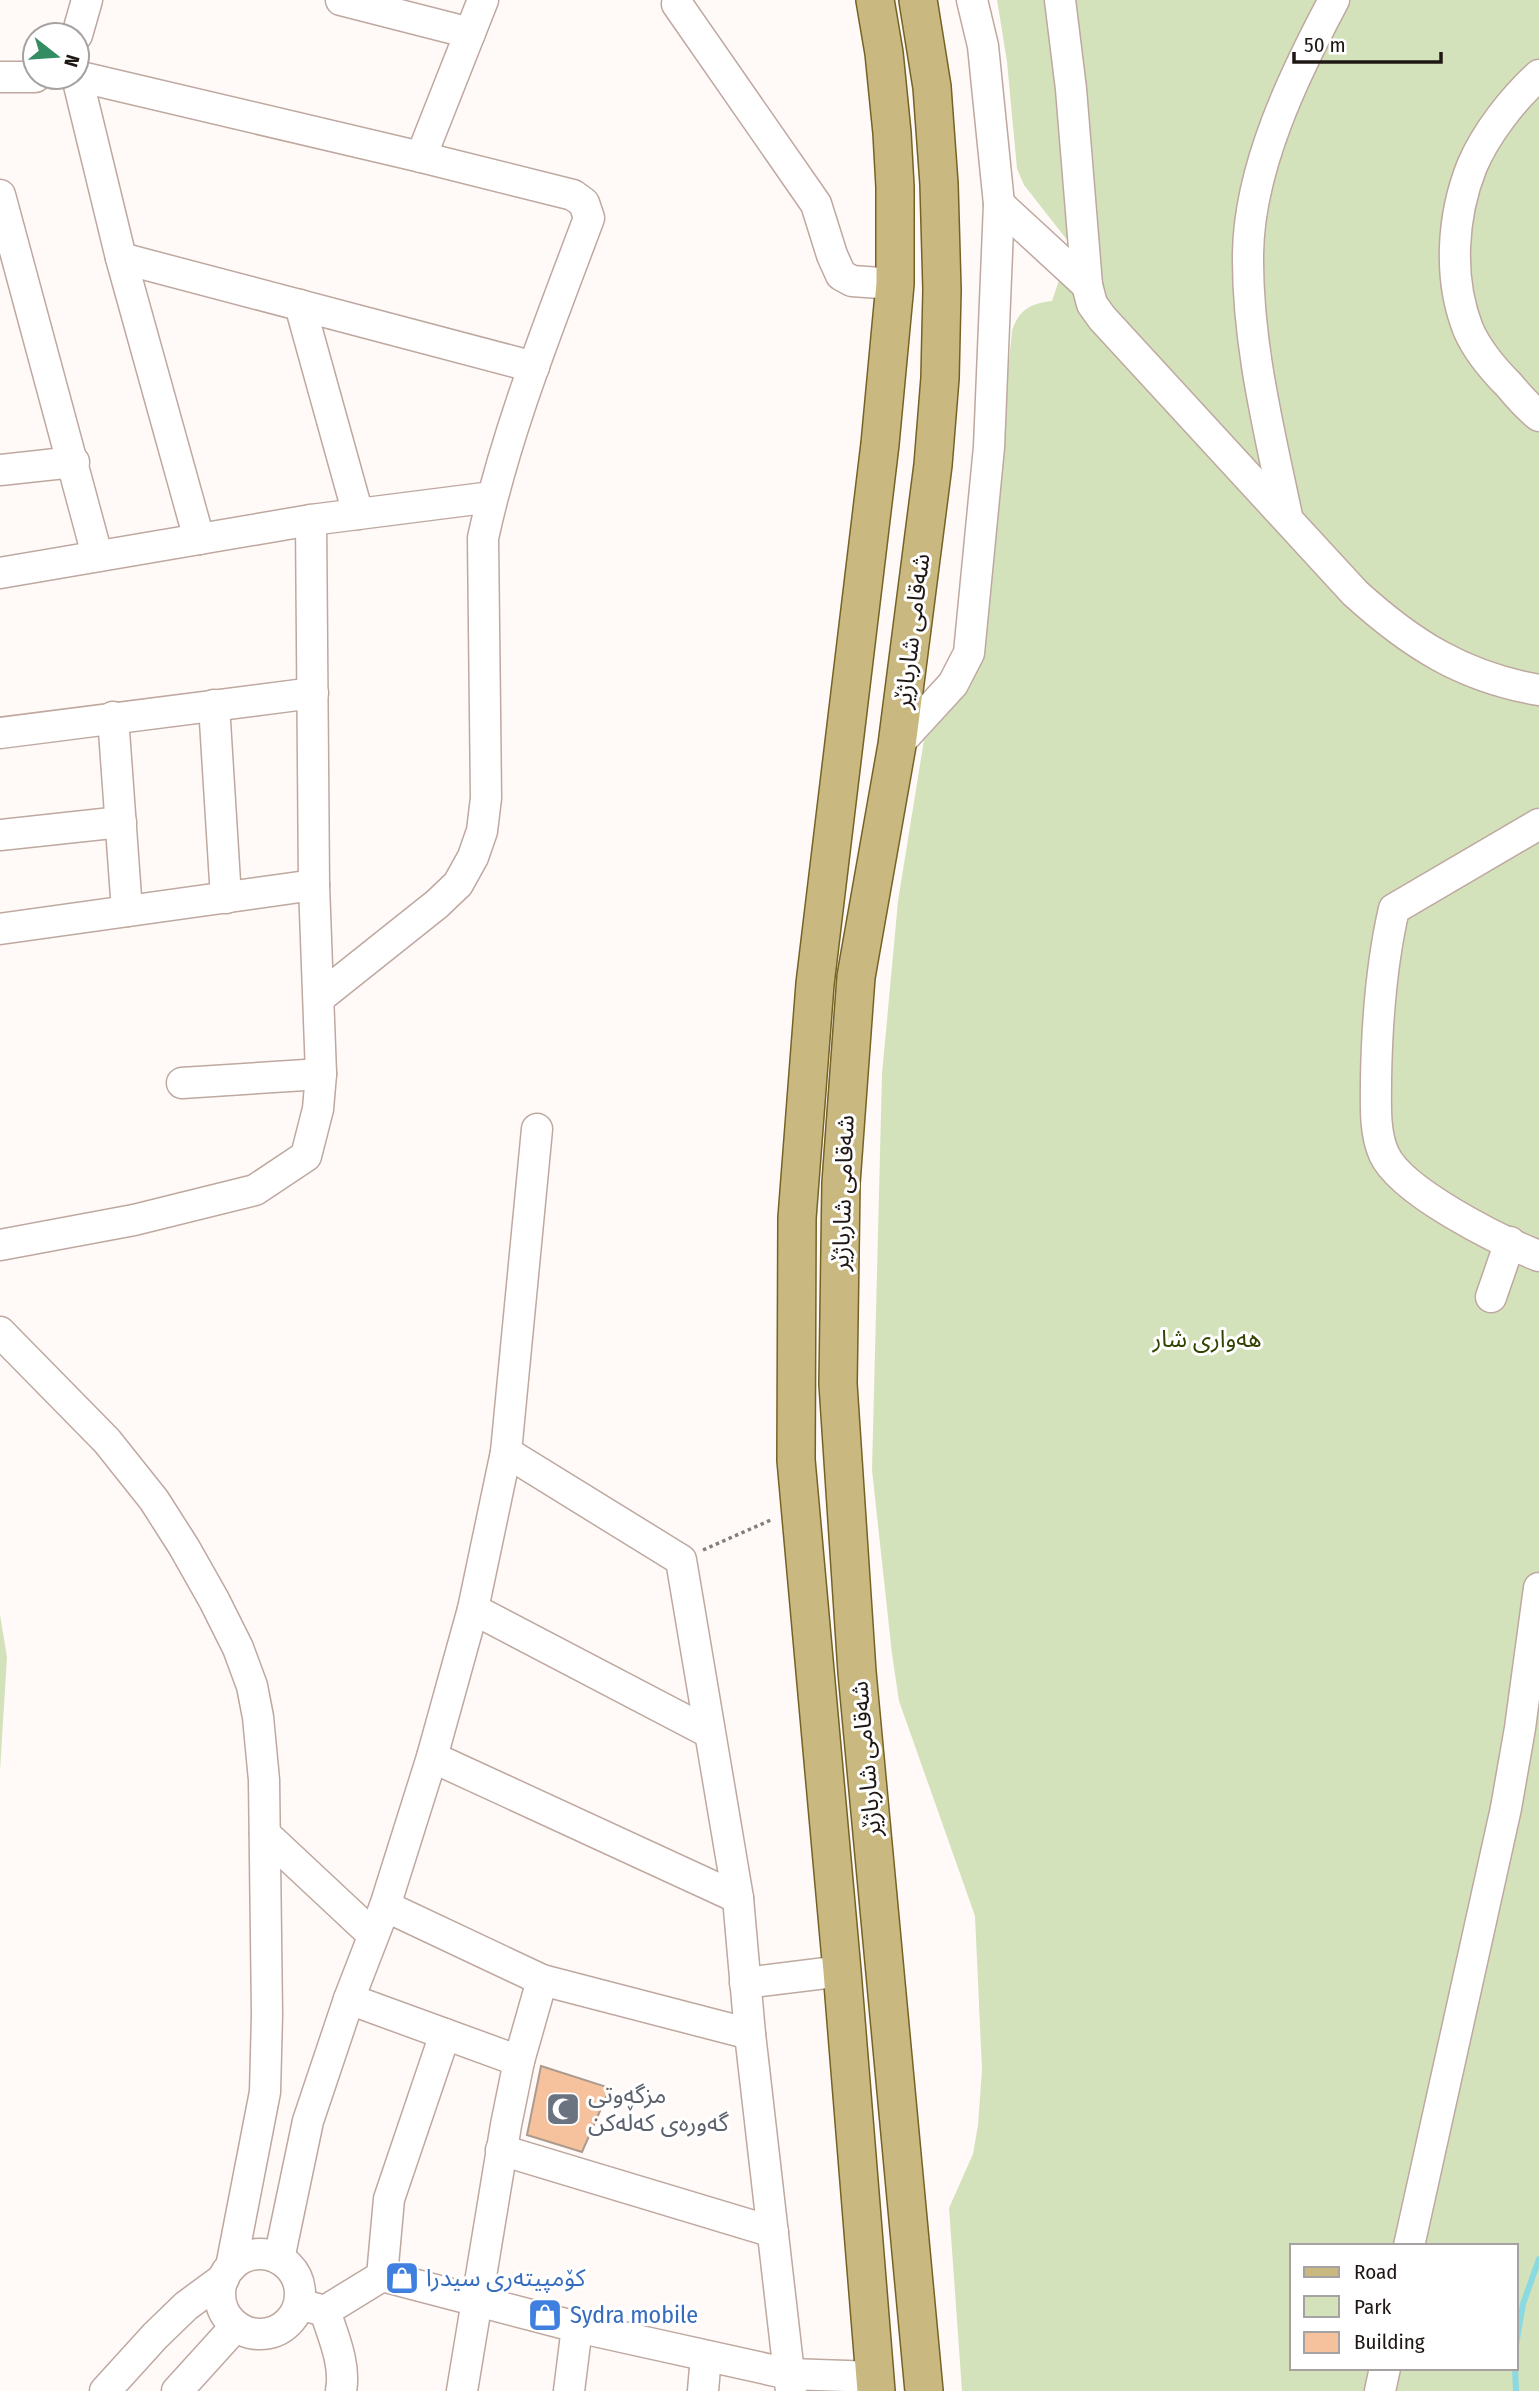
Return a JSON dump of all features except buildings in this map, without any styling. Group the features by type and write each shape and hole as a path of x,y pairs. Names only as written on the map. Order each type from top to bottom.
{"main road":[{"name":"شەقامی شارباژێر","path":"875,0 884,53 892,133 895,284 880,444 815,984 797,1232 796,1460 842,1971 875,2384"},
{"name":"شەقامی شارباژێر","path":"918,0 936,128 942,239 942,334 933,465 897,745 856,976 841,1183 838,1384 858,1672 924,2391"},
{"path":"803,1144 844,1146"}],"street":[{"path":"81,21 87,0"},
{"path":"341,0 406,8 470,33"},
{"path":"421,156 483,0"},
{"path":"897,745 953,684 969,653 989,446 999,204 983,46 972,0"},
{"path":"1060,0 1071,89 1087,285 1093,304 1102,318 1355,593 1390,625 1424,648 1466,669 1513,685 1539,690"},
{"path":"1287,517 1255,362 1248,252 1253,205 1288,89 1334,0"},
{"path":"677,4 816,204 841,275 852,281 895,284"},
{"path":"1539,75 1506,112 1472,164 1454,241 1457,286 1469,329 1491,367 1539,416"},
{"path":"0,77 21,76"},
{"path":"91,79 421,156 573,195 584,203 589,218 534,367 492,497 483,538 486,798 482,831 473,857 458,884 320,998"},
{"path":"81,91 121,258 199,540"},
{"path":"0,195 97,555"},
{"path":"999,204 1087,285"},
{"path":"121,258 534,367"},
{"path":"300,305 358,514"},
{"path":"0,470 74,462"},
{"path":"0,572 311,520 492,497"},
{"path":"0,1245 134,1220 256,1190 306,1156 318,1109 321,1074 314,885 311,520"},
{"path":"0,733 313,692"},
{"path":"214,705 226,898"},
{"path":"113,717 127,911"},
{"path":"0,835 121,822"},
{"path":"1539,824 1394,909 1379,1005 1377,1125 1384,1153 1396,1171 1420,1191 1486,1232 1539,1256"},
{"path":"0,929 314,885"},
{"path":"182,1083 321,1074"},
{"path":"279,2259 308,2121 349,1999 385,1906 432,1757 473,1609 506,1452 537,1129"},
{"path":"1491,1297 1510,1242"},
{"path":"0,1332 107,1441 154,1500 214,1600 238,1648 254,1696 264,1780 267,2015 265,2092 227,2273 220,2291 227,2316 236,2326 247,2332 273,2332 284,2326 293,2316 382,2276 578,2327 706,2356 790,2383 875,2384"},
{"path":"506,1452 681,1560 737,1898 790,2383"},
{"path":"1409,2244 1506,1808 1539,1588"},
{"path":"473,1609 708,1732"},
{"path":"432,1757 737,1898"},
{"path":"265,1834 373,1935"},
{"path":"385,1906 542,1980 750,2034"},
{"path":"745,1983 842,1971"},
{"path":"462,2391 501,2150 519,2061 542,1980"},
{"path":"349,1999 519,2061"},
{"path":"382,2276 388,2199 445,2034"},
{"path":"501,2150 773,2232"},
{"path":"105,2391 179,2313 241,2259 267,2254 289,2267 297,2278 300,2291 339,2353 341,2391"},
{"path":"177,2391 236,2326"},
{"path":"569,2391 578,2327"},
{"path":"703,2391 706,2356"},
{"path":"1380,2391 1385,2370"}],"path":[{"path":"681,1560 800,1507"}],"green space":[{"name":"هەواری شار","path":"997,0 1539,0 1539,2391 962,2391 949,2208 973,2154 978,2125 982,2070 975,1916 899,1701 872,1470 882,1074 898,901 924,740 963,697 979,661 1012,331 1026,309 1052,301 1071,245 1024,185 1017,169 1007,62"},
{"path":"0,1615 7,1657 0,1771"}],"waterway":[{"path":"1518,2333 1523,2304 1539,2259"},
{"path":"1515,2370 1516,2391"}],"place":[{"name":"مزگەوتی گەورەی کەڵەکن","path":"563,2109"},
{"name":"کۆمپیتەری سیدرا","path":"402,2278"},
{"name":"Sydra mobile","path":"545,2315"}]}
